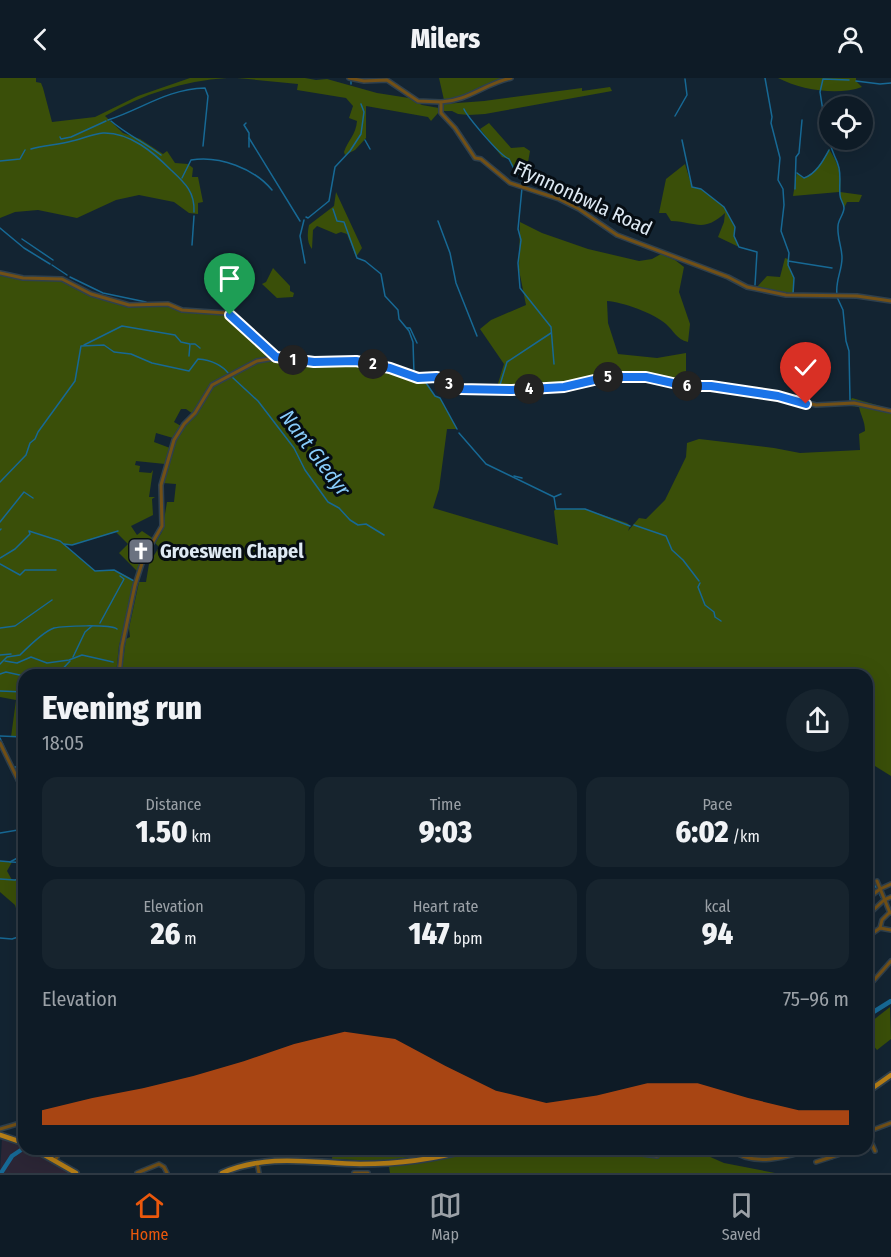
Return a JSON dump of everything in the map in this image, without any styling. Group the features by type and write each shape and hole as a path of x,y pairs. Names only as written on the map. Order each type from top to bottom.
{"main road":[{"path":"873,1088 891,1075"},
{"path":"0,1136 18,1141"},
{"path":"48,1155 76,1173"},
{"path":"222,1173 257,1162 297,1159 375,1163 444,1155"}],"street":[{"path":"349,78 364,81 387,80 418,100 441,102 458,102 489,83 511,78"},
{"name":"Ffynnonbwla Road","path":"441,102 441,115 455,128 475,158 481,159 510,183 570,204 617,235 759,290 802,297 857,296 891,300"},
{"path":"0,273 23,278 62,279 91,294 129,305 168,304 182,310 226,313 240,322 276,357"},
{"path":"120,669 122,646 135,585 144,557 162,526 161,485 174,440 215,382 250,364 276,357 314,362 356,361 390,368 418,378 437,377 459,389 512,390 564,387 607,377 646,377 686,386 711,386 778,396 816,405 854,403 891,411"},
{"path":"0,743 18,780"},
{"path":"873,933 880,928 882,921 890,912 877,881"},
{"path":"873,893 891,885"},
{"path":"873,910 891,897"},
{"path":"880,928 891,930"},
{"path":"873,981 891,961"},
{"path":"0,1130 18,1123"},
{"path":"873,1130 891,1124"},
{"path":"873,1147 874,1151"},
{"path":"55,1161 58,1155"},
{"path":"739,1155 758,1160 783,1155"},
{"path":"816,1162 837,1155"},
{"path":"257,1162 259,1173"},
{"path":"137,1173 159,1164 167,1173"},
{"path":"354,1173 368,1173"}],"shaded area":[{"path":"2,1138 18,1144 18,1155 36,1155 73,1173 0,1173"}],"green space":[{"path":"0,78 36,78 36,82 41,83 43,88 52,122 95,117 138,96 190,78 227,78 195,82 164,90 134,101 105,116 123,133 140,139 163,154 167,151 175,163 188,164 193,168 192,177 198,177 203,202 198,203 198,214 189,213 174,202 139,195 116,200 77,218 38,210 15,212 0,218"},
{"path":"237,78 327,79 377,93 409,98 422,105 439,108 431,121 428,117 366,106 366,138 355,150 345,155 344,152 357,121 349,118 353,106 346,98 297,90 298,84"},
{"path":"439,78 505,78 480,87 460,99 444,100"},
{"path":"778,78 856,78 862,87 842,91 820,90 797,86"},
{"path":"610,87 612,91 485,114 469,115 444,111 444,104 582,88 582,91"},
{"path":"489,123 511,148 524,147 530,151 527,168 528,187 521,185 523,178 515,171 509,159 502,157 480,129"},
{"path":"830,150 839,169 840,192 862,195 859,202 847,202 844,208 839,192 793,196 797,172 803,178 812,173"},
{"path":"685,164 692,187 701,189 724,207 735,227 734,236 739,247 718,237 725,213 711,223 700,225 671,221 666,213 659,213 666,179"},
{"path":"336,192 362,248 356,257 347,234 341,232 336,234 317,226 313,230 312,249 309,244 309,225 334,206"},
{"path":"520,222 542,233 588,249 639,261 652,259 661,254 684,267 679,292 690,324 688,342 678,337 666,324 654,316 629,306 607,301 608,323 618,354 657,358 686,353 686,386 651,377 607,377 564,387 496,390 504,364 480,329 491,320 526,305 519,270"},
{"path":"785,258 788,259 788,265 794,278 793,294 757,287 767,276 780,277"},
{"path":"273,268 290,286 290,291 294,293 293,297 277,298 262,284 266,282"},
{"path":"0,275 24,280 64,281 90,295 126,306 170,306 177,309 225,314 238,322 272,354 213,382 193,414 186,409 181,409 174,422 181,426 173,438 156,433 154,442 170,448 165,464 136,461 135,465 140,466 139,472 151,473 153,470 149,497 155,497 152,499 153,515 131,526 137,535 142,531 154,539 147,549 139,548 136,551 141,561 138,572 119,553 128,544 116,532 72,545 63,544 95,571 117,572 127,576 135,584 119,646 117,669 18,669 18,737 11,737 16,700 0,697"},
{"path":"275,359 309,363 353,362 424,380 435,396 440,398 457,429 447,429 439,489 433,508 558,545 554,511 556,509 585,509 627,523 630,526 628,531 639,518 646,519 665,500 686,457 687,443 699,439 800,453 860,450 859,434 865,431 864,421 859,407 843,405 843,401 849,402 852,398 891,409 891,776 873,765 873,669 122,669 126,639 130,637 129,628 139,582 146,582 149,564 159,547 155,543 162,532 167,502 174,502 176,484 163,483 173,445 181,430 197,413 214,385 256,362"},
{"path":"0,861 12,862 7,871 12,880 18,878 18,915 15,905 0,892"},
{"path":"890,1007 891,1039 877,1050 873,1045 873,1020"},
{"path":"332,1155 696,1155 775,1173 390,1173 388,1161 411,1157 381,1161 332,1159"}],"waterway":[{"path":"765,78 771,123 780,158 778,180 783,189 784,205 781,231 789,253 788,265 794,278 793,294"},
{"path":"675,116 687,95 685,79"},
{"path":"821,96 823,79 849,80"},
{"path":"856,81 891,83"},
{"path":"108,120 179,92 205,88 208,96 203,146"},
{"path":"306,217 308,218 329,201 335,167 350,151 361,134 364,112 361,104"},
{"path":"464,109 491,143 509,159 515,171 523,178 521,185"},
{"path":"795,189 796,157 799,153 802,120"},
{"path":"60,137 61,139 71,137 106,121"},
{"path":"111,121 161,155"},
{"path":"246,123 244,125 249,133 249,147"},
{"path":"31,149 103,133 123,136 141,145 181,179 191,193 194,212"},
{"path":"249,138 300,221"},
{"path":"365,140 370,149"},
{"path":"682,140 692,187 701,189 724,207 735,227 734,236 739,247 757,252 755,285"},
{"path":"0,161 20,159 25,150"},
{"path":"797,173 804,178 812,173 822,163 829,150"},
{"path":"832,150 839,168 840,197 844,208 838,226 842,258 837,295"},
{"path":"182,178 191,160 213,160 236,165 246,170 265,182 272,190"},
{"path":"522,188 518,229 521,240 518,263 520,288 551,327 554,364"},
{"path":"333,209 337,221 344,222 357,258 365,261 381,274 385,296 398,310 399,319 409,331 413,342 414,374"},
{"path":"192,245 194,216"},
{"path":"304,220 300,236 305,263"},
{"path":"438,221 450,253 456,283 477,336"},
{"path":"0,228 24,248 50,264"},
{"path":"22,239 53,260"},
{"path":"788,261 832,268"},
{"path":"52,265 67,275"},
{"path":"70,277 103,293 146,302"},
{"path":"837,297 843,310 849,351 850,400"},
{"path":"84,345 122,326 175,335 181,342 190,344 189,356"},
{"path":"407,328 410,328 417,343"},
{"path":"499,388 507,362 551,333"},
{"path":"191,344 200,348"},
{"name":"Nant Gledyr","path":"0,482 26,455 30,443 75,381 81,346 104,345 114,352 131,354 152,363 189,371 198,359 211,362 229,374"},
{"name":"Nant Gledyr","path":"232,377 258,401 294,448 305,470 328,502 339,508 358,525 366,524 384,535"},
{"path":"424,380 435,396 440,398 457,429"},
{"path":"459,433 486,464 554,497 556,509 585,509 630,526"},
{"path":"514,476 522,478"},
{"path":"0,522 24,492 33,498"},
{"path":"554,497 561,494"},
{"path":"634,525 666,536 672,550 699,581"},
{"path":"0,558 15,549 30,534 29,531 60,541 95,571 114,570 134,581"},
{"path":"64,544 72,545 118,531"},
{"path":"0,564 20,575 25,570 56,570"},
{"path":"100,623 124,579 120,576"},
{"path":"700,583 698,587 705,605 721,621"},
{"path":"0,628 15,626 52,600"},
{"path":"73,657 85,632 92,626"},
{"path":"0,664 7,657 20,655 41,636 54,628 96,626 117,629"},
{"path":"0,655 11,654"},
{"path":"5,661 17,663 31,657 47,663 69,660 82,655 113,662"},
{"path":"63,669 70,661"},
{"path":"0,674 6,672 18,675"},
{"path":"0,691 18,692"},
{"path":"0,736 18,737"},
{"path":"0,738 13,767 18,767"},
{"path":"0,833 18,830"},
{"path":"10,862 18,858"},
{"path":"0,861 18,862"},
{"path":"0,879 18,879"},
{"path":"873,882 883,901"},
{"path":"0,938 18,937"},
{"path":"873,1012 891,1001"},
{"path":"1,1173 12,1156 18,1152"}],"place":[{"name":"Groeswen Chapel","path":"141,551"}],"route":[{"path":"230,315 276,357 314,362 345,360 370,363 418,378 437,377 459,389 512,390 564,387 594,382 607,377 646,377 659,378 686,386 711,386 778,396 806,404"}]}
